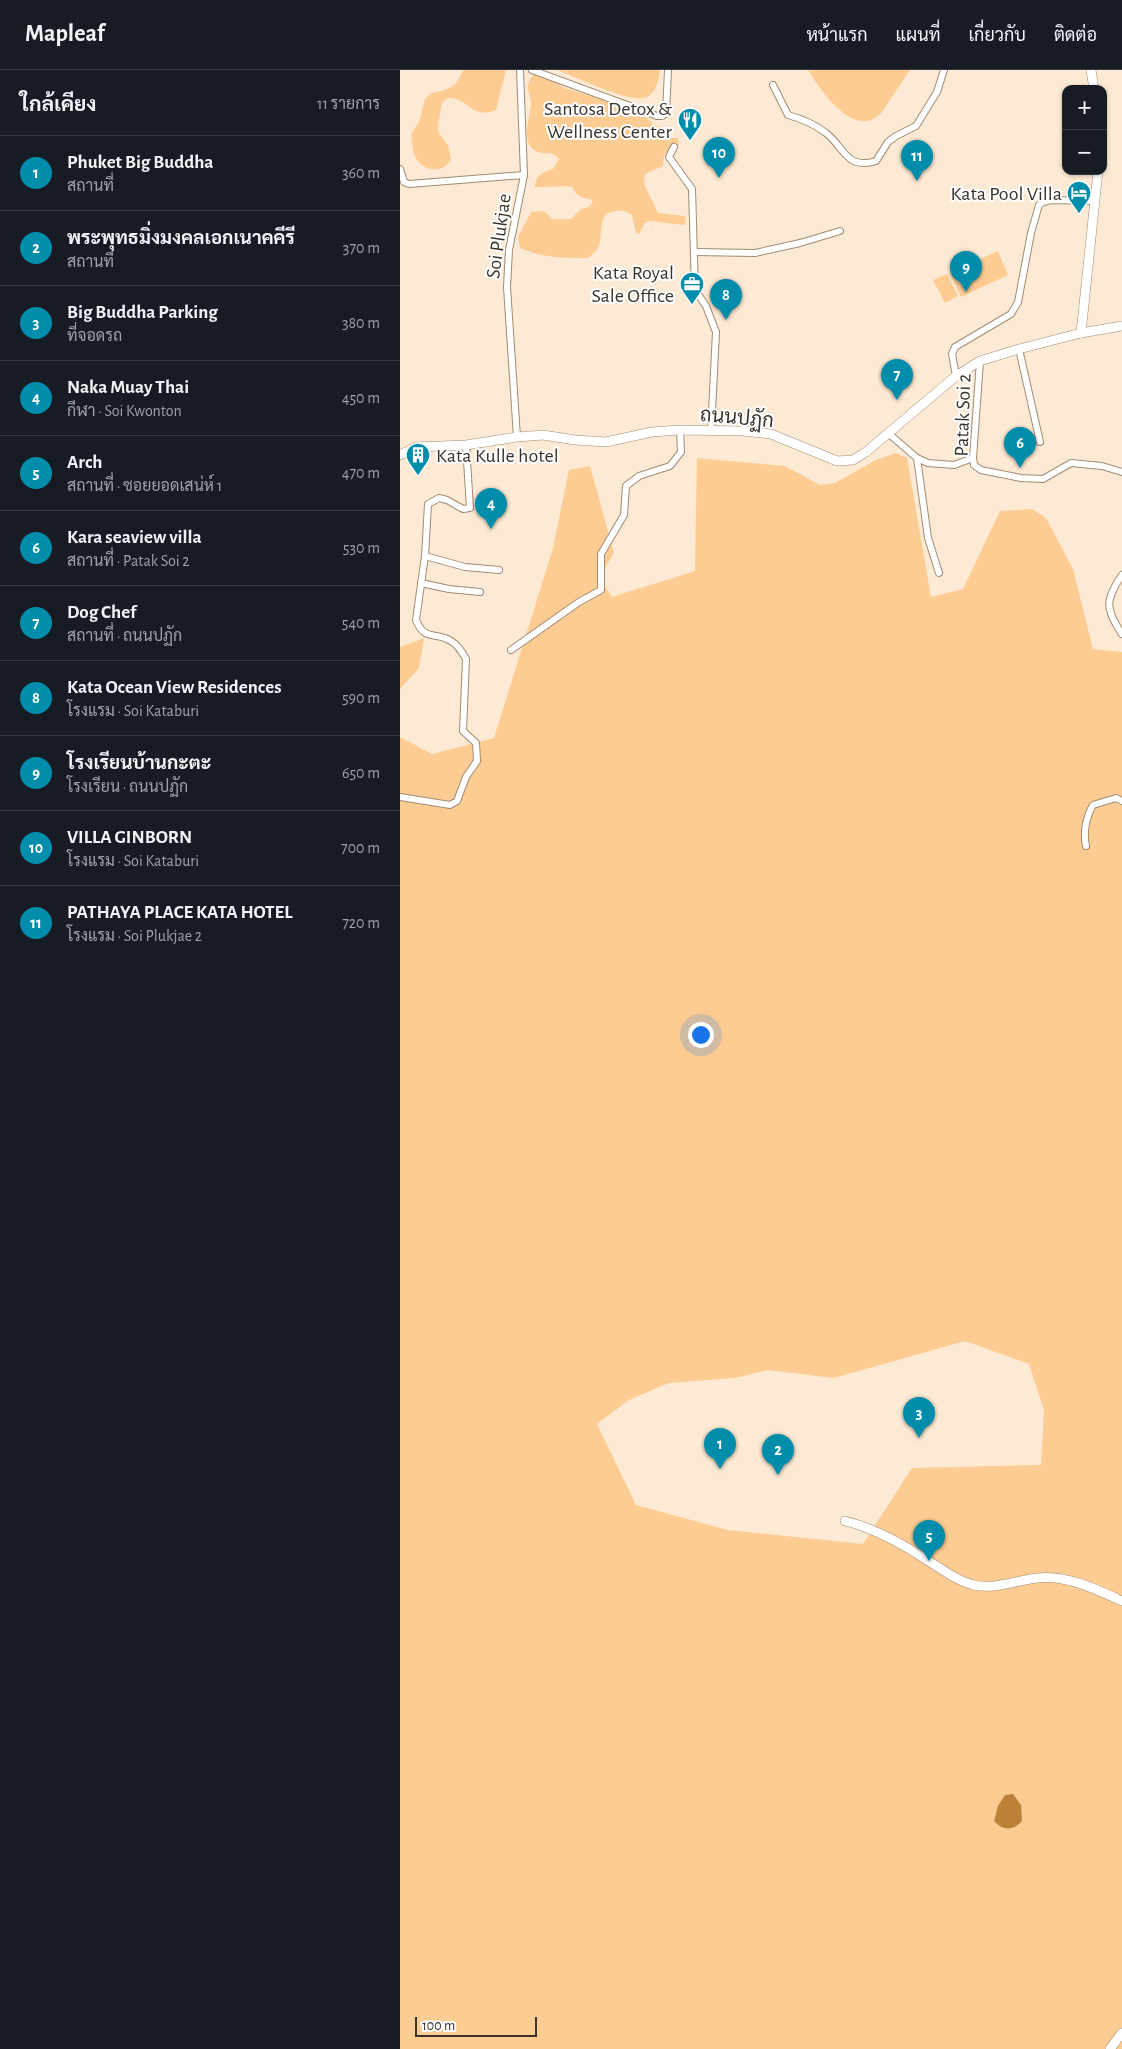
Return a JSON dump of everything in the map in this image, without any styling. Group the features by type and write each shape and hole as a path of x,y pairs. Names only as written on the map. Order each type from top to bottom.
{"main road":[{"path":"1091,70 1093,85"},
{"path":"1080,333 1098,175"},
{"name":"ถนนปฏัก","path":"400,455 416,447 466,445 516,437 543,435 606,442 652,432 680,430 743,431 771,434 837,460 853,460 888,434 956,376 980,361 1080,333 1122,326"},
{"path":"844,1521 862,1525 906,1546 961,1581 991,1586 1039,1578 1060,1578 1097,1590 1122,1601"},
{"path":"1110,2049 1122,2033"}],"street":[{"name":"Soi Plukjae","path":"516,437 506,287 509,250 524,175 520,70"},
{"path":"532,70 657,116 662,116 666,112 668,70"},
{"path":"773,85 788,115 804,119 828,135 843,153 854,162 866,164 876,161 888,142 916,126 937,92 943,72"},
{"path":"674,147 669,157 692,189 695,290 706,306 716,332 711,431"},
{"path":"400,169 404,182 409,184 524,175"},
{"path":"956,376 952,354 955,347 1012,314 1018,302 1031,233 1039,206 1043,202 1051,200 1095,201"},
{"path":"694,252 755,253 800,243 840,231"},
{"path":"1019,349 1040,442"},
{"name":"Patak Soi 2","path":"980,361 973,458 974,465 980,470 1022,478 1043,479 1071,463 1102,466 1122,472"},
{"path":"511,650 579,602 600,590 601,554 624,515 626,486 639,476 670,466 681,452 680,430"},
{"path":"888,434 917,458 928,463 954,465 973,458"},
{"path":"400,797 450,805 457,801 466,777 477,761 476,743 463,731 466,659 461,649 450,640 427,635 420,630 416,620 428,504 439,498 447,500 463,509 470,508 466,445"},
{"path":"917,458 928,538 939,573"},
{"path":"424,556 465,567 499,570"},
{"path":"1122,575 1112,589 1108,603 1111,616 1122,634"},
{"path":"421,583 449,589 480,592"},
{"path":"1086,846 1084,837 1087,815 1093,805 1116,798 1122,801"}],"shaded area":[{"path":"463,70 506,70 496,110 480,112 461,101 448,98 442,103 438,125 439,133 448,145 451,159 443,168 426,168 417,160 414,154 411,134 419,122 425,99 431,93 442,91 455,84"},
{"path":"557,70 660,70 653,92 647,97 639,98 616,94"},
{"path":"808,70 910,70 882,112 872,120 861,121 850,117 840,110 821,90"},
{"path":"534,74 553,80 564,88 640,111 654,125 662,128 661,136 663,138 678,138 679,145 666,152 663,166 645,174 644,184 658,213 685,216 686,222 684,225 649,221 645,223 639,234 636,233 632,215 624,211 616,211 609,212 605,216 597,250 588,258 545,256 520,248 518,237 531,212 544,211 552,219 571,219 581,209 589,207 593,202 591,199 577,194 572,187 535,187 538,177 553,169 559,159 554,154 533,150 529,144 527,129 531,104 528,85"},
{"path":"998,251 1008,275 961,297 950,273"},
{"path":"947,274 958,296 945,303 933,280"},
{"path":"896,453 907,458 931,597 963,589 1000,511 1032,509 1046,518 1073,569 1093,649 1122,652 1122,2049 400,2049 400,737 432,754 494,738 553,548 569,470 590,466 614,553 599,578 612,597 695,571 697,458 785,466 820,485 835,483 876,460","holes":["965,1341 1029,1364 1044,1410 1041,1465 912,1468 863,1544 728,1530 636,1505 597,1424 629,1400 669,1383 735,1378 768,1370 834,1378"]},
{"path":"424,638 419,668 400,689 400,647"},
{"path":"1013,1794 1021,1805 1022,1821 1015,1827 1004,1828 994,1821 998,1806 1005,1795"}],"place":[{"name":"Santosa Detox & Wellness Center","path":"690,141"},
{"name":"VILLA GINBORN","path":"719,178"},
{"name":"PATHAYA PLACE KATA HOTEL","path":"917,181"},
{"name":"Kata Pool Villa","path":"1079,214"},
{"name":"โรงเรียนบ้านกะตะ","path":"966,292"},
{"name":"Kata Royal Sale Office","path":"692,305"},
{"name":"Kata Ocean View Residences","path":"726,320"},
{"name":"Dog Chef","path":"897,400"},
{"name":"Kara seaview villa","path":"1020,468"},
{"name":"Kata Kulle hotel","path":"418,476"},
{"name":"Naka Muay Thai","path":"491,529"},
{"name":"Big Buddha Parking","path":"919,1438"},
{"name":"Phuket Big Buddha","path":"720,1469"},
{"name":"พระพุทธมิ่งมงคลเอกเนาคคีรี","path":"778,1475"},
{"name":"Arch","path":"929,1561"}]}
